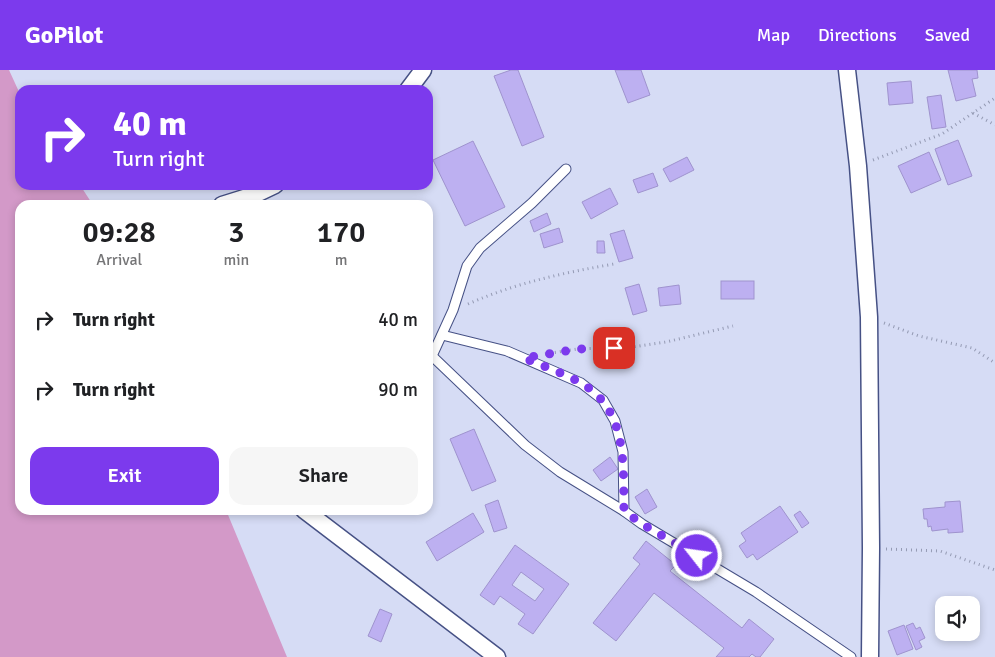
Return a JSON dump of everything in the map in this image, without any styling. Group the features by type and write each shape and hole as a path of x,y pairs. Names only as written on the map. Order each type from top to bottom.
{"street":[{"path":"412,85 423,70"},
{"path":"847,70 858,166 869,317 870,657"},
{"path":"238,200 264,190"},
{"path":"311,515 497,657"}],"lane":[{"path":"433,352 453,310 467,266 480,248 566,169"},
{"path":"442,336 508,350 582,383 603,400 615,422 623,452 624,511"},
{"path":"433,360 525,445 560,472 642,524 756,592 851,657"}],"path":[{"path":"858,166 942,134 995,98"},
{"path":"973,113 995,125"},
{"path":"453,310 495,292 545,277 614,264"},
{"path":"869,317 919,336 972,348 995,364"},
{"path":"524,358 578,349 632,347 666,342 733,326"},
{"path":"871,548 940,551 995,570"}],"shaded area":[{"path":"0,70 9,70 16,85 15,190 83,190 90,200 15,200 15,515 228,515 287,657 0,657"}],"building":[{"path":"511,70 518,70 544,137 522,146 494,76"},
{"path":"615,70 641,70 650,95 628,103"},
{"path":"948,70 977,70 978,78 972,79 976,96 956,101"},
{"path":"911,81 913,103 889,105 887,83"},
{"path":"941,95 946,127 932,129 927,97"},
{"path":"958,140 972,176 948,185 935,149"},
{"path":"473,141 505,207 465,226 433,160"},
{"path":"929,152 941,180 911,193 898,166"},
{"path":"687,157 694,170 670,182 663,169"},
{"path":"653,173 658,186 638,193 633,180"},
{"path":"610,188 618,204 591,219 582,202"},
{"path":"547,213 551,224 534,232 530,221"},
{"path":"559,228 563,242 544,248 540,234"},
{"path":"624,230 633,258 619,262 610,234"},
{"path":"597,241 604,241 605,253 597,253"},
{"path":"721,281 754,281 754,299 721,299"},
{"path":"639,284 647,311 633,315 625,288"},
{"path":"679,285 681,304 660,306 658,288"},
{"path":"474,429 496,481 472,491 450,439"},
{"path":"610,457 618,469 601,481 593,470"},
{"path":"647,489 657,507 645,514 635,497"},
{"path":"498,500 507,528 494,532 485,505"},
{"path":"960,501 963,532 948,533 948,529 932,531 931,526 928,527 927,519 924,519 923,509 945,507 945,502"},
{"path":"780,506 798,532 757,560 753,554 747,558 739,546 746,541 741,533"},
{"path":"800,511 809,523 802,528 794,515"},
{"path":"473,513 484,532 437,561 426,542"},
{"path":"646,541 676,565 670,571 742,628 749,619 774,639 760,657 752,654 749,657 716,657 724,648 654,593 616,641 593,623 640,564 633,558"},
{"path":"515,545 569,584 533,634 518,624 525,614 500,596 494,605 480,595","holes":["521,572 544,589 535,601 512,585"]},
{"path":"380,609 392,614 381,642 368,636"},
{"path":"913,623 916,629 920,627 925,638 919,641 922,647 916,650 906,626"},
{"path":"904,625 913,649 897,655 888,631"}],"route":[{"path":"614,348 578,349 524,358 582,383 603,400 615,422 623,452 624,511 642,524 697,556"}]}
